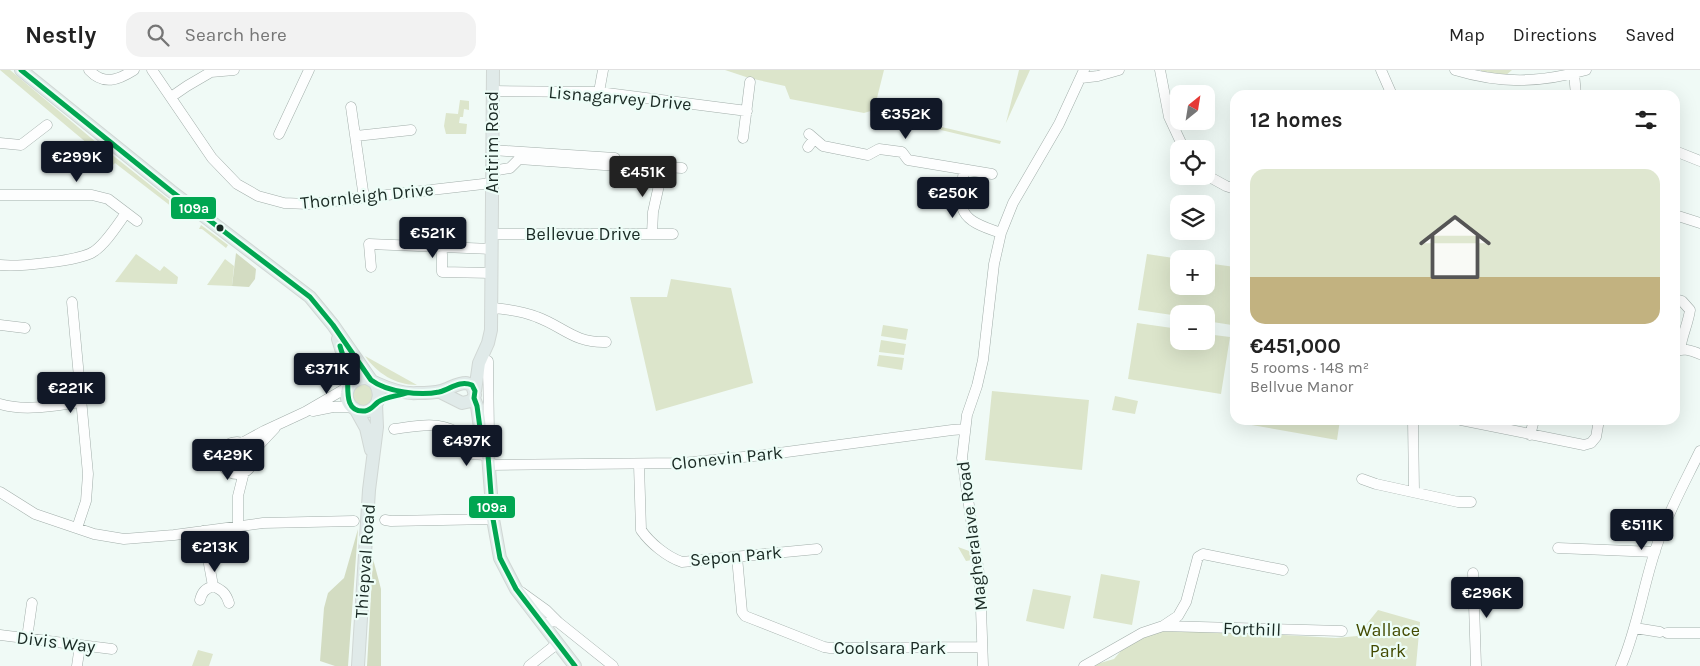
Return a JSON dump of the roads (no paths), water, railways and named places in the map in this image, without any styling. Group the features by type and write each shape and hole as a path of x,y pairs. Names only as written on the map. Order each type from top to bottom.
{"main road":[{"path":"21,70 171,191 304,292 333,325 373,381 380,392 377,403"},
{"name":"Antrim Road","path":"493,70 491,330 474,395 488,460 493,519 500,558 516,588 575,666"},
{"path":"333,325 347,368 349,387 347,397 354,408 366,411 377,403 407,393 440,392 458,385 469,384 474,395 468,403 458,401 440,392"},
{"name":"Antrim Road","path":"458,385 484,362"},
{"path":"349,387 355,380 360,378 407,393"},
{"path":"458,385 454,391 458,401"},
{"name":"Antrim Road","path":"458,401 480,428"},
{"name":"Thiepval Road","path":"358,666 369,490 377,427 377,403"},
{"name":"Thiepval Road","path":"354,408 366,428 373,457"}],"street":[{"path":"89,70 100,78 112,80 134,70"},
{"name":"Thornleigh Drive","path":"152,70 212,158 237,184 258,196 284,203 308,204 364,198 492,177 510,168 519,159 617,162 492,150"},
{"path":"172,97 211,71 234,70"},
{"path":"279,134 309,70"},
{"path":"599,92 603,70"},
{"path":"1082,74 1119,70"},
{"path":"1160,70 1169,116 1180,140"},
{"path":"1381,70 1390,90"},
{"path":"1455,70 1476,73 1495,80 1516,75 1530,81 1574,74 1586,70"},
{"name":"Magheralave Road","path":"983,666 980,580 962,464 967,415 977,386 983,360 994,264 1001,233 1013,203 1059,124 1082,74"},
{"path":"1574,74 1576,90"},
{"path":"743,138 750,82"},
{"name":"Lisnagarvey Drive","path":"492,91 599,92 747,111"},
{"path":"351,107 364,198"},
{"path":"0,143 21,146 46,125"},
{"path":"356,136 411,130"},
{"path":"810,140 823,146 868,155 879,149 902,152 908,160 992,174"},
{"path":"1680,154 1700,160"},
{"path":"649,166 682,168"},
{"path":"652,234 653,212 663,167"},
{"path":"964,170 960,199 963,210 968,218 983,227 1001,233"},
{"path":"1215,180 1230,187"},
{"path":"0,195 92,195 108,199 137,222"},
{"path":"0,265 66,260 93,253 126,213"},
{"path":"1680,217 1700,223"},
{"name":"Bellevue Drive","path":"492,234 673,234"},
{"path":"371,268 369,244 492,248"},
{"path":"442,254 442,272 492,273"},
{"path":"1680,301 1690,310 1680,341"},
{"path":"72,302 88,474 86,502 77,528"},
{"path":"491,308 517,310 537,316 579,339 606,342"},
{"path":"0,325 25,328"},
{"path":"1680,351 1686,350 1700,354"},
{"path":"484,362 489,394 489,435 485,442"},
{"path":"242,443 305,412 349,387"},
{"path":"474,395 489,394"},
{"path":"0,404 26,408 82,402"},
{"path":"305,412 334,407 354,408"},
{"path":"238,526 238,496 244,472 252,463 253,455 258,445 281,423"},
{"name":"Clonevin Park","path":"394,429 426,424 450,428 457,432 461,446 468,454 488,460 639,465 764,455 965,429"},
{"path":"1413,425 1414,492"},
{"path":"1484,425 1584,445 1591,443 1596,437 1599,425"},
{"path":"1530,435 1533,425"},
{"path":"244,472 236,474 225,469 221,459 223,450 231,443 242,443 247,445 253,455"},
{"path":"1621,666 1635,628 1655,552 1671,509 1700,451"},
{"name":"Sepon Park","path":"639,465 641,530 671,558 682,562 818,549"},
{"path":"229,472 238,496"},
{"path":"1362,479 1376,484 1458,502 1471,502"},
{"path":"0,492 35,514 94,534 124,539 282,522 354,521"},
{"path":"385,520 493,519"},
{"path":"203,531 212,586"},
{"path":"1558,548 1655,552"},
{"name":"Forthill","path":"1084,666 1142,633 1163,626 1178,616 1186,602 1198,557 1203,554 1283,570"},
{"name":"Coolsara Park","path":"738,557 742,612 745,616 824,647 982,648"},
{"path":"1473,574 1476,666"},
{"path":"200,600 206,588 212,586 222,590 226,594 229,603"},
{"path":"516,588 546,610 558,622 613,666"},
{"path":"27,638 32,603"},
{"path":"544,624 552,620 558,622"},
{"name":"Forthill","path":"1163,626 1342,631"},
{"path":"1635,628 1664,633 1700,633"},
{"name":"Divis Way","path":"0,634 112,649"},
{"path":"533,665 558,643"},
{"path":"77,666 80,644"}],"park label":[{"name":"Wallace Park","path":"1388,640"}]}
